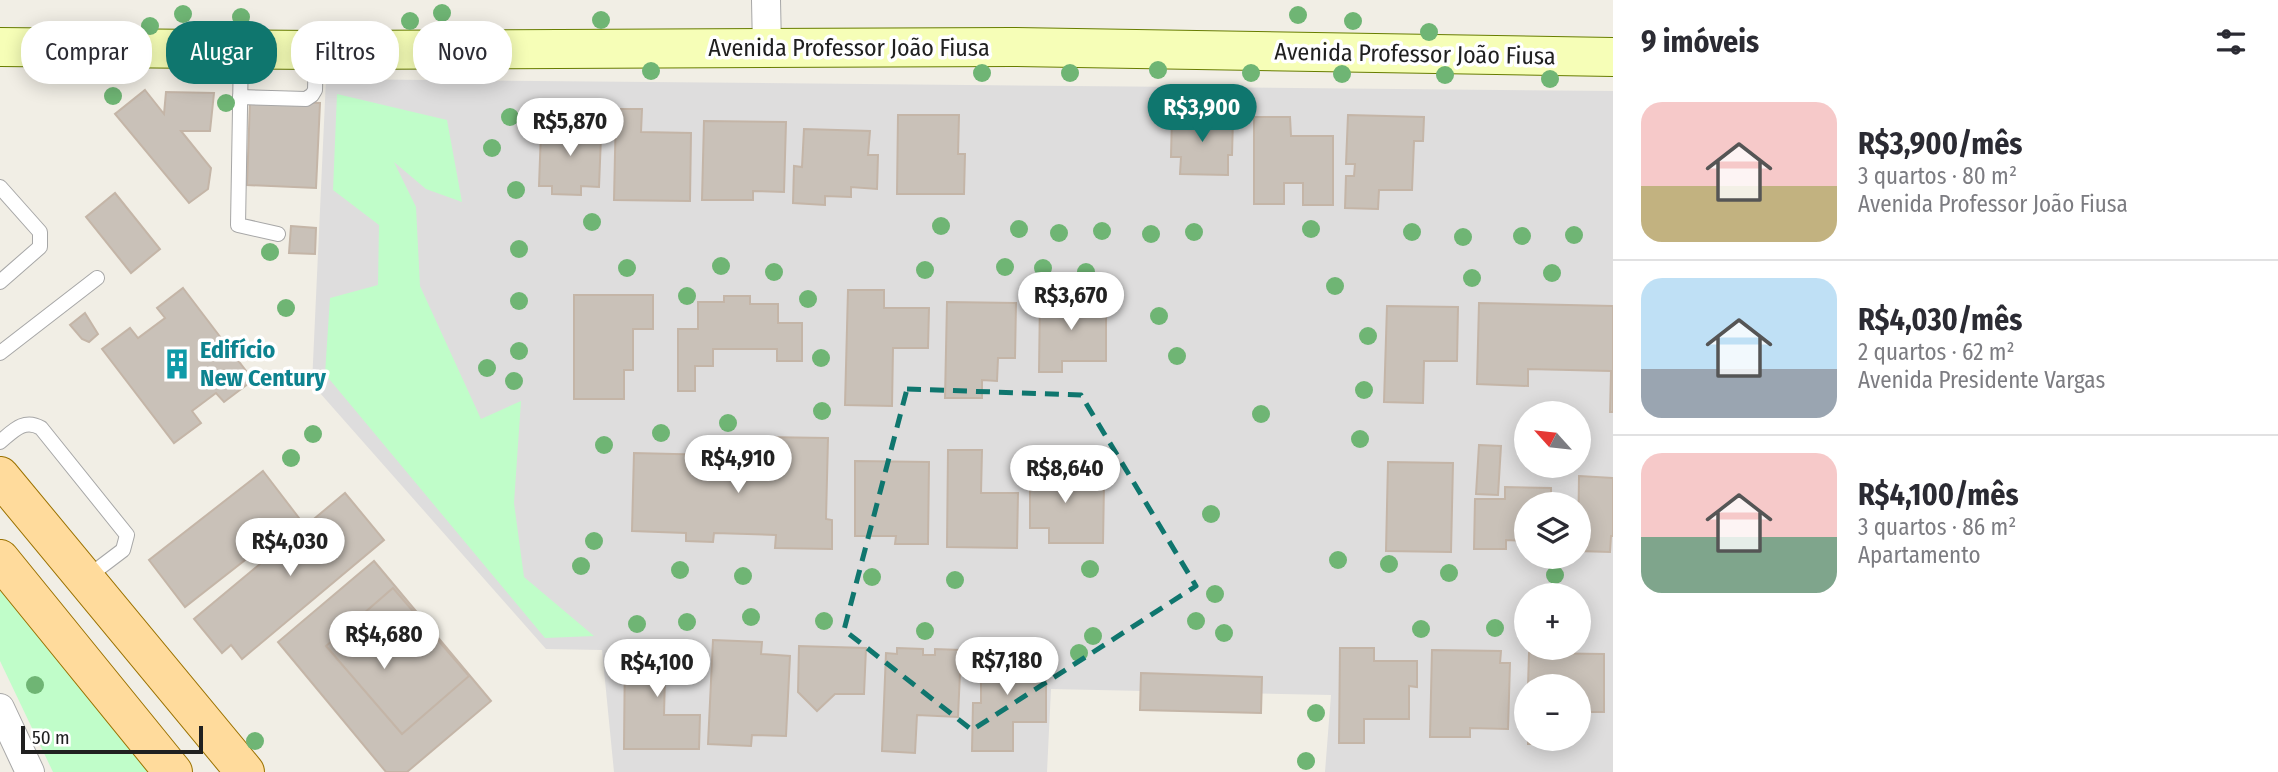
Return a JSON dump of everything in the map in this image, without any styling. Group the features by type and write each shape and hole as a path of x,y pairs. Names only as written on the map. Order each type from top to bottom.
{"main road":[{"name":"Avenida Professor João Fiusa","path":"0,47 166,48"},
{"name":"Avenida Professor João Fiusa","path":"399,50 1012,47 1613,57"},
{"path":"0,476 245,772"},
{"path":"0,559 173,772"}],"street":[{"path":"766,0 767,48"},
{"path":"0,708 30,772"}],"lane":[{"path":"240,84 238,225 278,234"},
{"path":"240,97 306,99 312,95 315,84"},
{"path":"0,187 40,232 42,241 40,247 0,282"},
{"path":"0,353 97,278"},
{"path":"0,442 23,424 33,423 41,428 127,535 123,550 85,579"}],"highlighted area":[{"path":"907,389 1081,395 1196,586 972,730 844,630"}],"shaded area":[{"path":"399,80 413,80 413,84 512,84 512,81 1613,91 1613,772 1325,772 1331,695 1051,689 1047,772 614,772 602,650 546,649 312,384 326,84 399,84"}],"green space":[{"path":"337,94 447,120 462,202 426,189 394,162 416,207 420,286 481,419 521,401 514,503 524,577 594,636 545,638 325,374 330,298 378,285 379,225 333,190"},
{"path":"0,591 27,614 156,772 53,772 0,661"}],"building":[{"path":"145,90 164,114 166,92 214,93 210,131 181,131 211,168 208,189 189,203 115,114"},
{"path":"250,101 320,103 316,188 247,185"},
{"path":"616,109 642,109 641,132 691,133 690,201 614,200"},
{"path":"898,115 959,115 958,154 965,154 964,194 897,194"},
{"path":"1348,115 1424,117 1423,141 1414,141 1412,190 1379,190 1378,209 1345,208 1346,176 1354,176 1355,164 1346,164"},
{"path":"1172,116 1233,118 1232,155 1228,155 1228,175 1180,174 1181,157 1171,157"},
{"path":"1254,117 1290,117 1291,136 1333,136 1333,205 1303,205 1303,183 1284,183 1284,204 1254,204"},
{"path":"553,120 584,121 583,126 592,126 592,135 601,136 599,187 581,186 581,195 552,194 552,186 539,186 541,131 553,131"},
{"path":"704,121 786,122 784,192 753,191 753,200 702,200"},
{"path":"804,129 870,131 868,155 878,155 877,189 851,187 851,197 825,196 825,205 793,203 794,166 802,167"},
{"path":"115,193 160,249 131,273 86,217"},
{"path":"291,226 316,228 315,254 289,253"},
{"name":"Edifício New Century","path":"183,288 253,380 224,402 216,393 192,411 201,423 174,443 102,349 130,328 138,338 165,318 157,308"},
{"path":"848,290 884,290 884,308 929,308 928,348 893,348 892,406 845,405"},
{"path":"574,295 653,295 653,329 633,329 633,370 624,370 624,399 574,399"},
{"path":"724,296 750,296 750,304 778,304 778,323 802,323 802,361 777,361 777,349 713,349 713,366 695,366 695,391 678,391 678,329 698,329 698,302 724,302"},
{"path":"1040,297 1064,297 1064,305 1076,305 1076,297 1106,298 1106,361 1062,361 1062,372 1039,372"},
{"path":"947,302 1016,303 1015,358 998,358 997,381 982,380 982,398 945,398"},
{"path":"1479,303 1613,306 1613,412 1610,412 1611,371 1528,369 1528,386 1477,384"},
{"path":"1387,306 1458,307 1457,361 1424,361 1423,403 1384,402"},
{"path":"85,313 98,334 89,342 82,339 70,325"},
{"path":"758,437 828,438 826,519 832,520 832,549 775,548 776,535 714,533 713,542 686,541 686,533 632,531 634,453 714,455 714,466 757,467"},
{"path":"1479,445 1501,446 1498,495 1476,494"},
{"path":"948,450 982,450 981,493 1018,493 1017,548 947,547"},
{"path":"855,461 929,462 928,544 895,544 896,536 855,536"},
{"path":"1030,461 1068,461 1068,484 1104,484 1103,543 1049,543 1049,528 1030,528"},
{"path":"1388,462 1453,463 1451,552 1386,551"},
{"path":"263,471 299,518 185,607 149,560"},
{"path":"1579,478 1613,478 1613,536 1610,552 1591,551 1591,492 1579,492"},
{"path":"1505,487 1551,488 1551,492 1514,492 1514,540 1506,540 1506,549 1474,549 1475,499 1505,499"},
{"path":"345,493 384,540 242,659 231,645 222,653 194,619"},
{"path":"374,561 491,701 407,772 386,772 278,642"},
{"path":"393,588 469,676 402,734 326,646"},
{"path":"713,640 762,642 761,654 790,656 786,736 752,735 751,746 708,744"},
{"path":"625,646 697,646 697,675 665,675 664,715 700,715 699,749 624,749"},
{"path":"799,646 866,648 864,694 835,694 817,711 798,692"},
{"path":"981,647 1035,648 1035,666 1046,666 1046,722 1013,722 1013,751 972,751 973,703 981,703"},
{"path":"897,648 923,649 923,655 935,655 935,649 961,650 958,717 917,715 915,753 882,751 886,653 897,654"},
{"path":"1340,648 1374,648 1374,661 1417,661 1417,687 1409,686 1409,719 1364,719 1364,743 1339,743"},
{"path":"1432,650 1501,651 1500,663 1510,663 1508,729 1470,728 1470,737 1430,737"},
{"path":"1591,654 1604,654 1604,712 1591,712 1591,674 1528,674 1529,660 1591,660"},
{"path":"1141,673 1262,677 1261,713 1140,710"}],"place":[{"name":"Edifício New Century","path":"177,364"}]}
